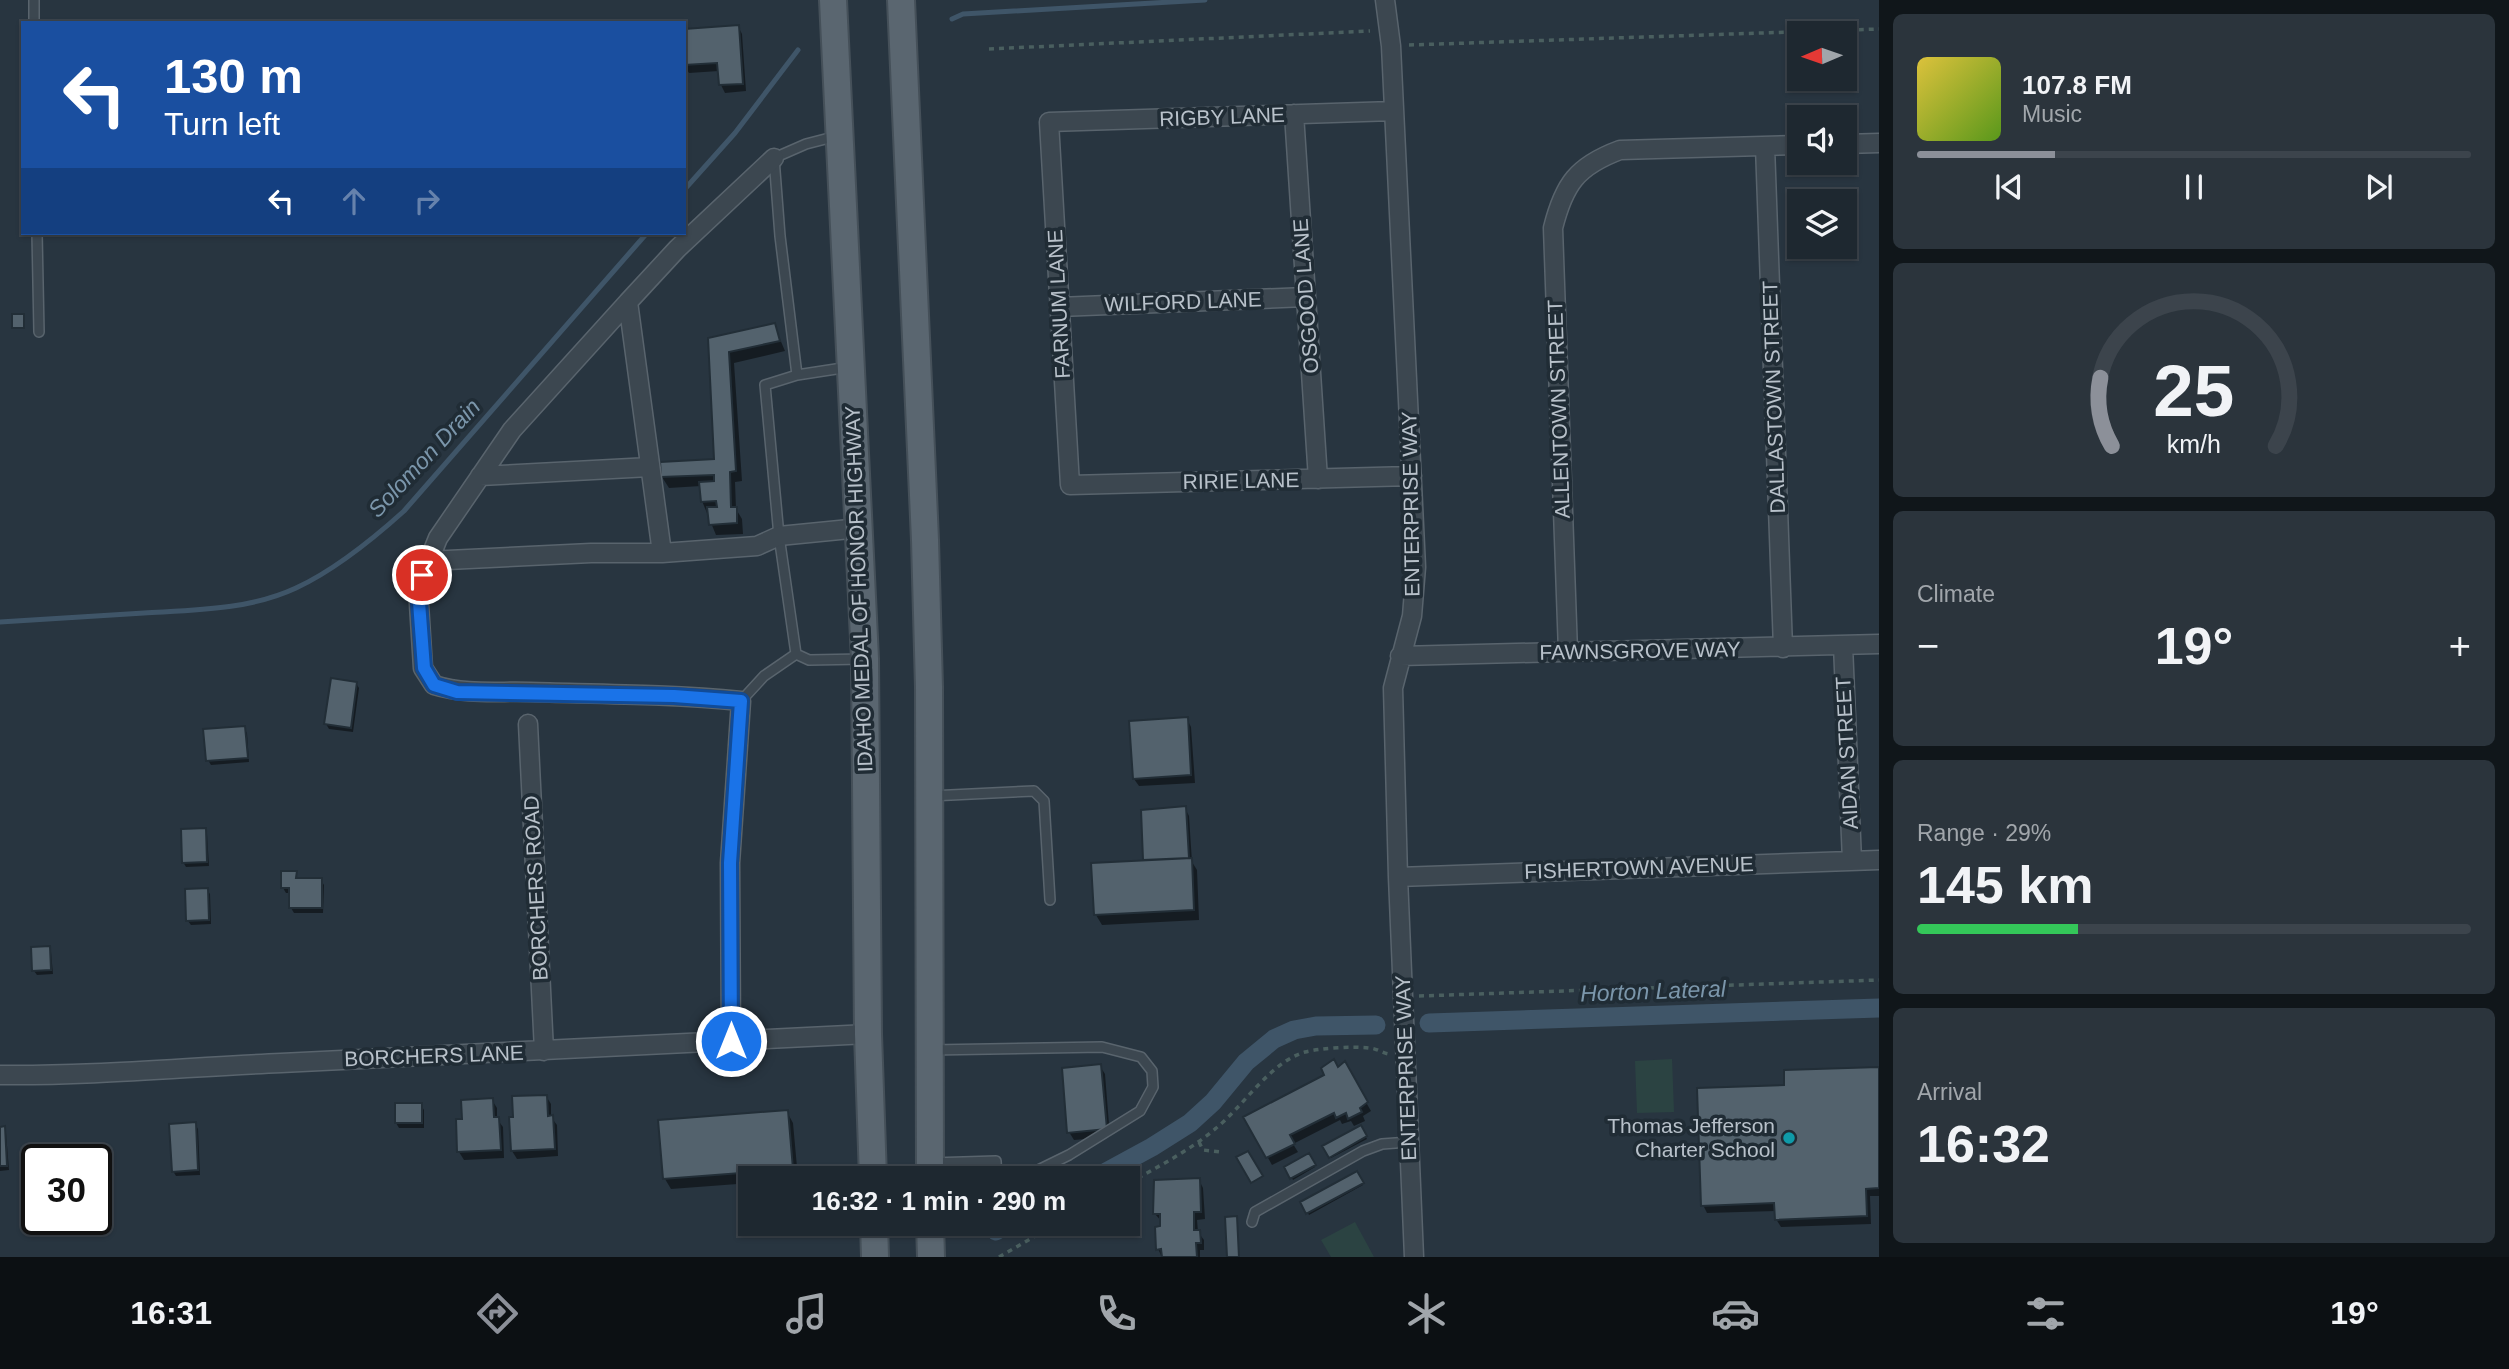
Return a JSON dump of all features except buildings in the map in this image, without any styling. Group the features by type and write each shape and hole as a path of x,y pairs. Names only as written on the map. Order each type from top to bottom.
{"main road":[{"name":"IDAHO MEDAL OF HONOR HIGHWAY","path":"832,0 865,659 868,1034 873,1166"},
{"path":"901,0 925,540 930,1166"},
{"path":"874,1236 875,1257"},
{"path":"930,1236 931,1257"}],"street":[{"name":"ENTERPRISE WAY","path":"1385,0 1391,46 1416,567 1412,616 1393,688 1414,1257"},
{"name":"RIGBY LANE","path":"1049,122 1394,111"},
{"name":"OSGOOD LANE","path":"1294,114 1318,479"},
{"name":"FARNUM LANE","path":"1049,122 1070,485"},
{"path":"1857,144 1879,143"},
{"path":"1765,146 1787,145"},
{"name":"ALLENTOWN STREET","path":"1568,652 1553,228 1560,200 1579,173 1595,159 1620,150 1765,146"},
{"name":"DALLASTOWN STREET","path":"1765,146 1783,648"},
{"path":"731,1041 730,863 741,701 556,692 457,692 434,685 424,668 418,589 438,538 512,430 677,249 774,158"},
{"name":"WILFORD LANE","path":"1059,307 1306,297"},
{"path":"628,302 662,553"},
{"path":"480,476 650,467"},
{"name":"RIRIE LANE","path":"1070,485 1412,476"},
{"path":"427,561 591,553 662,553 757,546 779,536 860,528"},
{"name":"FAWNSGROVE WAY","path":"1400,656 1879,644"},
{"name":"AIDAN STREET","path":"1843,645 1852,861"},
{"name":"BORCHERS ROAD","path":"528,724 544,1051"},
{"name":"FISHERTOWN AVENUE","path":"1398,877 1879,860"},
{"name":"BORCHERS LANE","path":"0,1075 72,1076 868,1034"}],"lane":[{"path":"34,0 34,21"},
{"path":"797,375 780,236 774,158 806,144 838,135"},
{"path":"37,235 38,332"},
{"path":"796,654 779,536 765,385 797,375 851,367"},
{"path":"796,654 809,660 865,659"},
{"path":"741,701 764,676 796,654"},
{"path":"929,797 1034,791 1044,801 1050,900"},
{"path":"929,1050 1102,1047 1141,1057 1152,1071 1153,1087 1140,1111 1047,1166"},
{"path":"1252,1222 1255,1212 1363,1151 1382,1144 1409,1142"},
{"path":"959,1166 996,1161 996,1166"}],"path":[{"path":"1407,45 1879,29"},
{"path":"989,48 1370,31"},
{"path":"1403,997 1879,980"},
{"path":"1140,1177 1199,1142 1230,1117 1273,1072 1291,1058 1304,1052 1371,1048 1386,1054 1405,1053"},
{"path":"1199,1142 1203,1150 1221,1152"},
{"path":"999,1257 1035,1236"}],"green space":[{"path":"1672,1059 1674,1112 1637,1113 1635,1061"},
{"path":"1355,1222 1374,1257 1331,1257 1321,1240"}],"waterway":[{"name":"Solomon Drain","path":"952,19 963,14 1205,0"},
{"name":"Solomon Drain","path":"686,188 735,133 798,50"},
{"name":"Solomon Drain","path":"0,622 202,610 240,605 278,595 324,573 404,511 645,235"},
{"name":"Horton Lateral","path":"1429,1023 1879,1008"},
{"name":"Horton Lateral","path":"1117,1166 1190,1123 1213,1102 1246,1062 1274,1039 1294,1030 1316,1026 1376,1025"}],"place":[{"name":"Thomas Jefferson Charter School","path":"1789,1138"}],"route":[{"path":"422,575 418,589 424,668 434,685 457,692 674,696 741,701 730,863 731,1041"}]}
